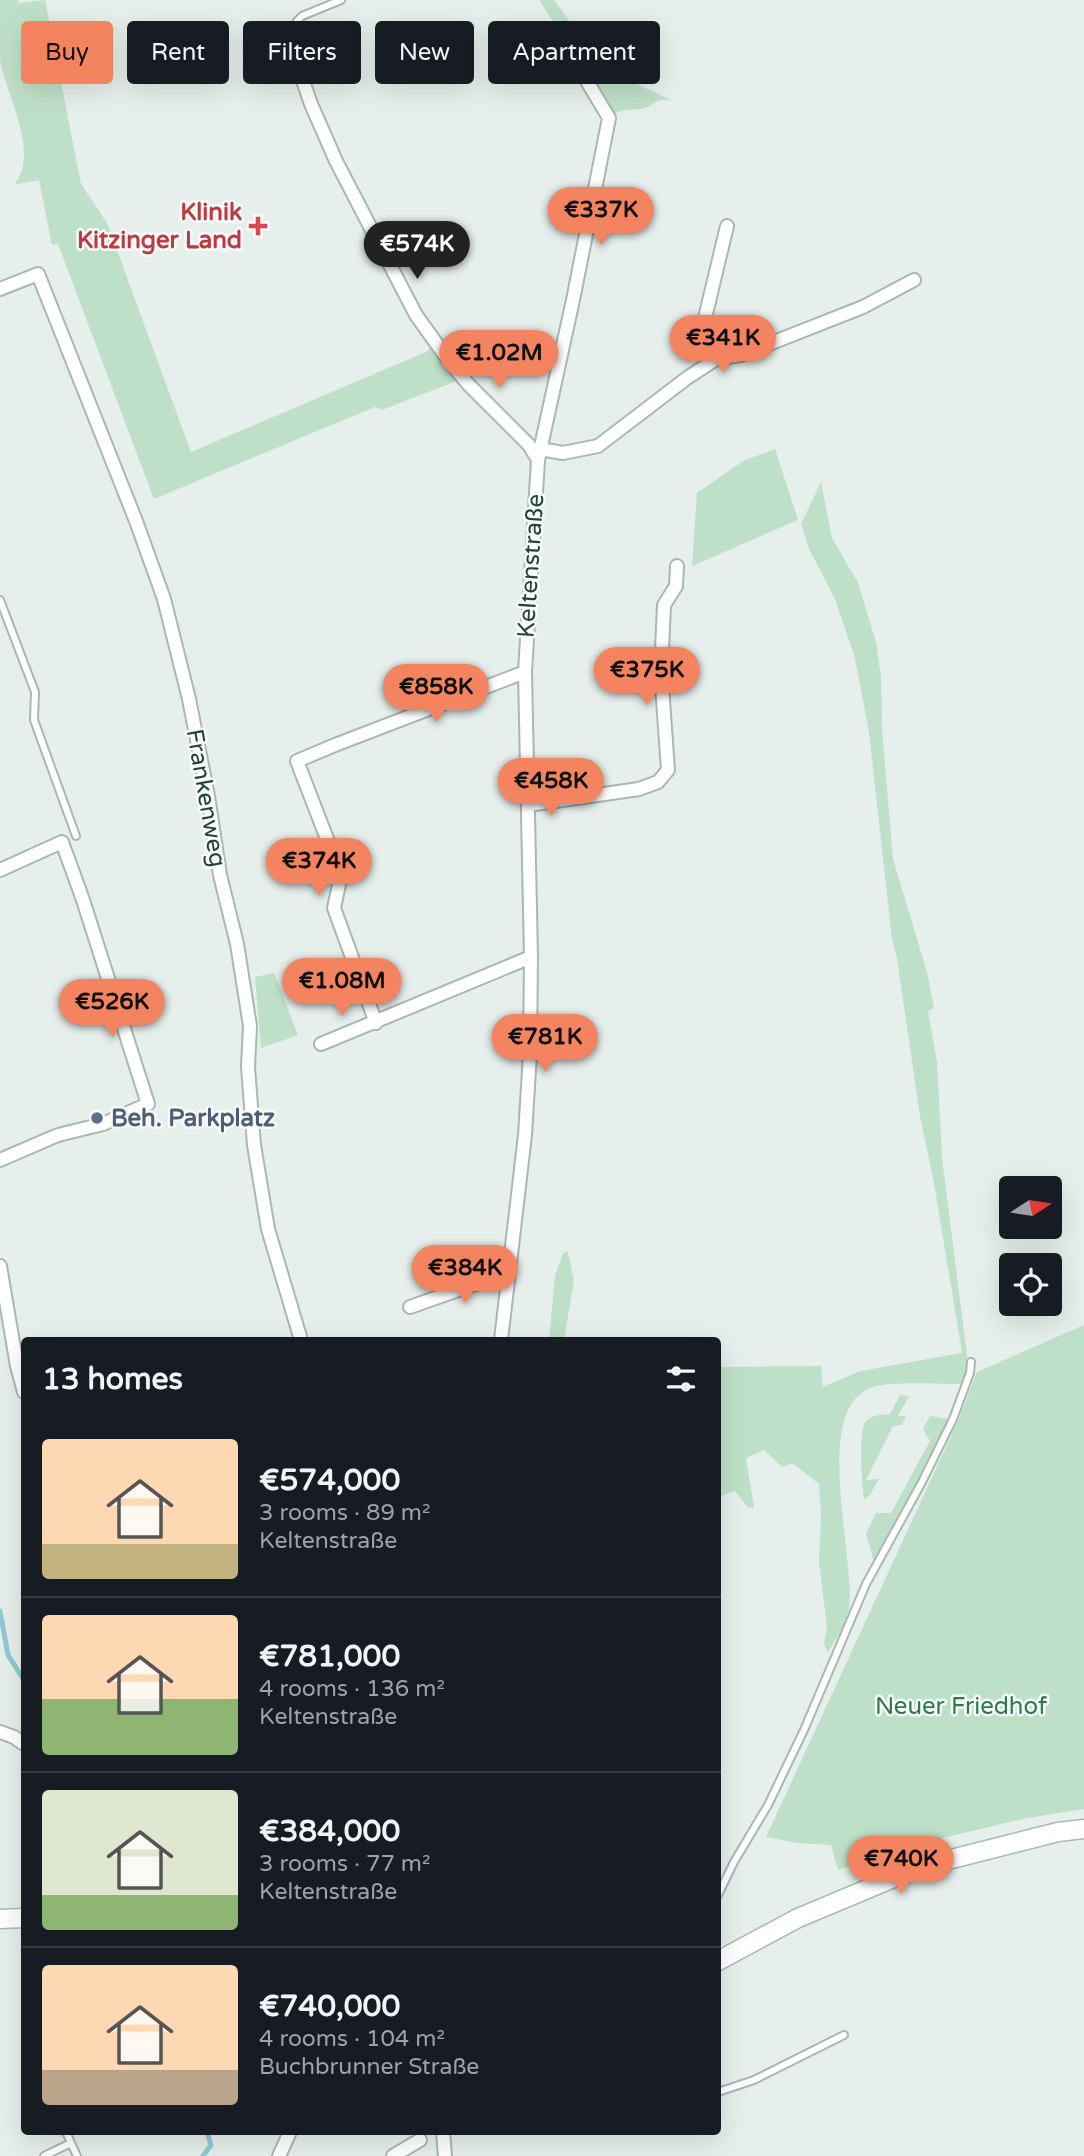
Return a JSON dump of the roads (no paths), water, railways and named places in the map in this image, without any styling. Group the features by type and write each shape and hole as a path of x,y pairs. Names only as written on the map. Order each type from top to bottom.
{"street":[{"name":"Keltenstraße","path":"304,84 326,138 415,315 468,384 539,455"},
{"name":"Keltenstraße","path":"501,1337 525,1135 530,1054 531,957 525,672 539,455 576,288 609,118 589,84"},
{"path":"716,359 705,318 727,226"},
{"name":"Frankenweg","path":"0,289 38,274 164,599 189,699 208,796 219,876 237,944 250,1026 248,1067 253,1132 268,1229 300,1337"},
{"path":"539,455 598,446 716,359 741,355 863,307 914,280"},
{"path":"527,805 639,789 658,782 668,770 661,672 664,605 676,586 677,566"},
{"name":"Keltenstraße","path":"376,1023 334,908 341,875 296,761 525,672"},
{"path":"0,870 61,842 83,900 148,1104 103,1124 58,1135 0,1160"},
{"path":"321,1044 531,957"},
{"path":"0,1266 21,1381"},
{"path":"410,1307 509,1272"},
{"path":"0,1732 21,1742"},
{"path":"721,1959 798,1918 920,1867 1058,1832 1084,1829"},
{"path":"0,1919 21,1919"},
{"path":"279,2156 289,2135"},
{"path":"443,2135 445,2156"},
{"path":"393,2156 420,2140"}],"lane":[{"path":"297,21 302,16 341,0"},
{"path":"0,600 35,692 34,720 76,836"},
{"path":"721,1889 734,1861 768,1805 804,1730 866,1584 953,1419 965,1390 971,1362"},
{"path":"721,2091 754,2080 844,2035"},
{"path":"67,2135 77,2156"},
{"path":"44,2156 71,2143"}],"waterway":[{"path":"0,1611 8,1655 21,1675"},
{"path":"203,2156 211,2145 208,2135"}],"place":[{"name":"Klinik Kitzinger Land","path":"258,226"},
{"name":"Beh. Parkplatz","path":"97,1118"}],"park label":[{"name":"Neuer Friedhof","path":"961,1706"}]}
